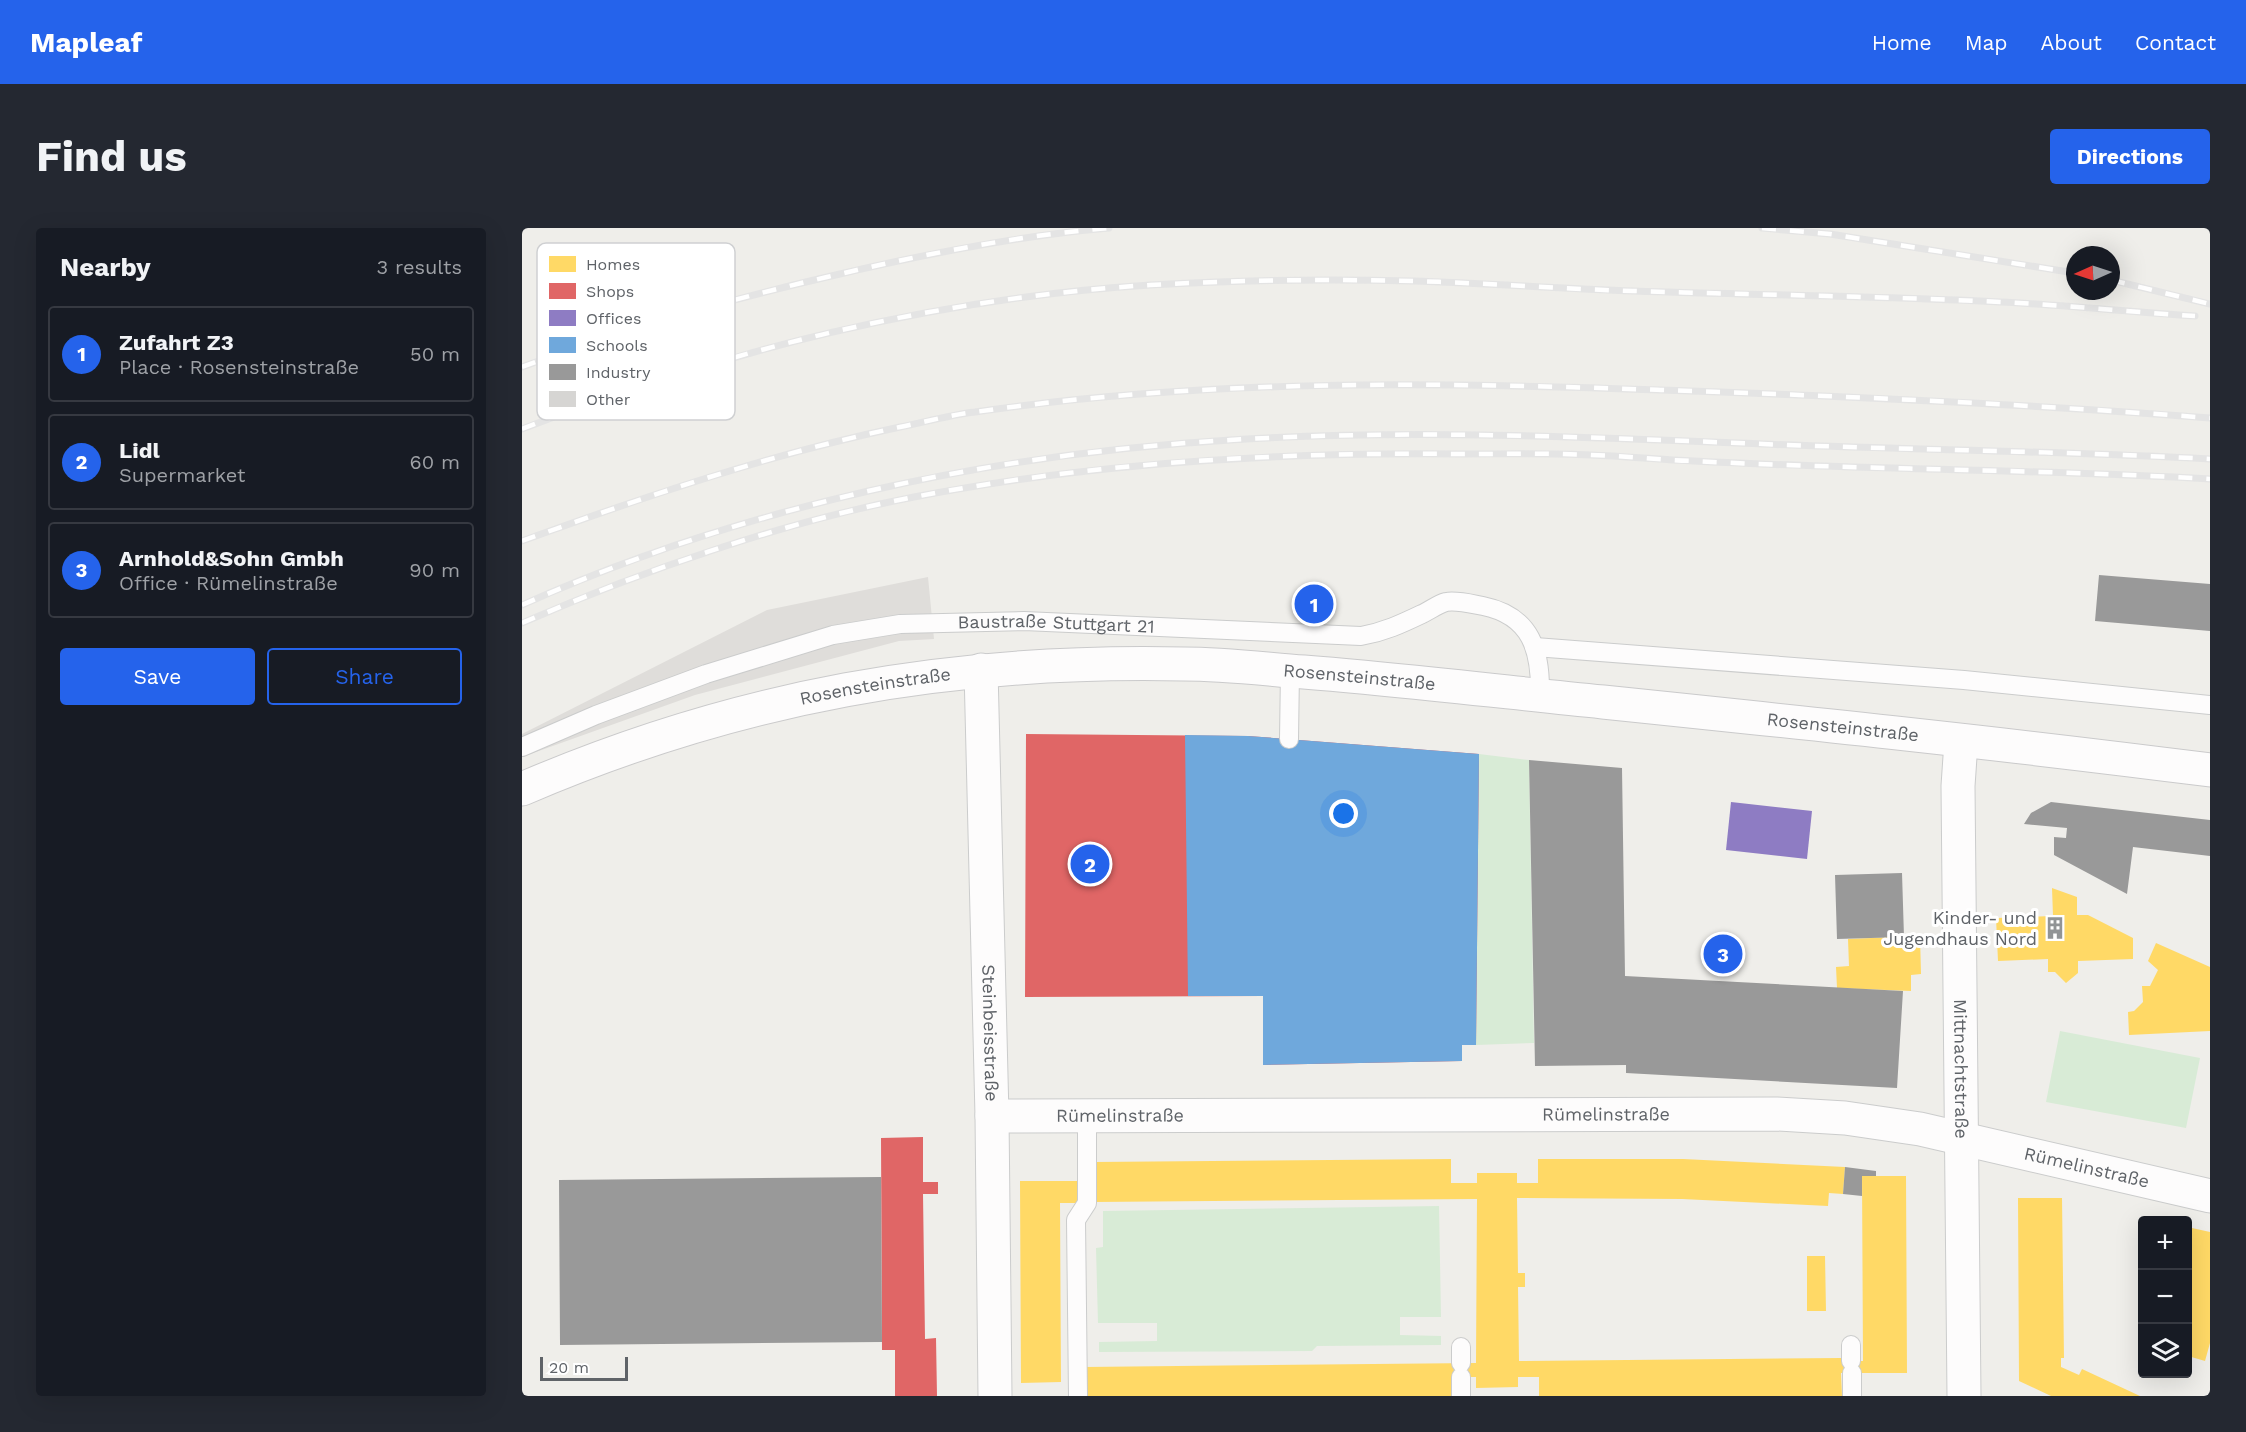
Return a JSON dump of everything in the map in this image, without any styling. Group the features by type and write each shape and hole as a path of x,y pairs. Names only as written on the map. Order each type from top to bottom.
{"street":[{"name":"Rosensteinstraße","path":"522,789 642,742 734,715 872,684 981,670 1068,664 1188,664 1290,671 1540,696 2210,770"},
{"name":"Steinbeisstraße","path":"981,670 992,1116 995,1396"},
{"name":"Mittnachtstraße","path":"1961,742 1958,786 1964,1396"},
{"name":"Rümelinstraße","path":"992,1116 1777,1114 1845,1118 1962,1138 2210,1196"}],"lane":[{"name":"Baustraße Stuttgart 21","path":"522,747 596,715 706,674 833,635 900,624 1024,621 1362,636 1382,632 1446,602 1491,608 1513,618 1528,633 1536,648 1540,668 1540,696"},
{"path":"1536,648 1964,680 2210,705"},
{"path":"1289,739 1290,671"},
{"path":"1078,1396 1076,1220 1088,1203 1087,1115"},
{"path":"1851,1360 1852,1396"},
{"path":"1461,1363 1461,1396"}],"shaded area":[{"path":"928,577 934,639 899,641 695,695 522,757 522,734 767,610"}],"green space":[{"path":"1479,754 1529,760 1534,1043 1476,1045"},
{"path":"2060,1031 2200,1058 2186,1128 2046,1102"},
{"path":"1439,1206 1441,1317 1400,1317 1400,1335 1441,1336 1441,1345 1317,1346 1312,1351 1099,1352 1099,1342 1157,1341 1157,1323 1098,1323 1096,1248 1103,1247 1103,1211"}],"building: Homes":[{"name":"Kinder- und Jugendhaus Nord","path":"2052,888 2077,897 2077,915 2088,915 2133,938 2133,959 2078,961 2078,973 2066,983 2055,972 2048,972 2048,959 1998,961 1996,918 2053,916"},
{"path":"1920,936 1921,974 1911,975 1911,991 1837,988 1836,967 1849,966 1848,939"},
{"path":"2156,943 2210,967 2210,1031 2129,1035 2128,1012 2134,1011 2143,1002 2142,986 2150,986 2158,970 2148,961"},
{"path":"1451,1159 1451,1183 1477,1183 1477,1173 1517,1173 1517,1183 1538,1183 1538,1159 1683,1159 1845,1167 1843,1194 1829,1193 1828,1206 1682,1199 1517,1198 1518,1273 1525,1273 1525,1287 1518,1287 1519,1361 1841,1358 1842,1361 1863,1361 1862,1176 1906,1176 1907,1373 1841,1373 1842,1396 1539,1396 1539,1377 1518,1377 1518,1387 1476,1388 1476,1377 1453,1377 1453,1396 1084,1396 1084,1367 1476,1363 1477,1199 1094,1202 1094,1162"},
{"path":"1020,1181 1078,1181 1079,1203 1060,1203 1061,1382 1021,1383"},
{"path":"2018,1198 2062,1198 2064,1358 2061,1358 2061,1367 2079,1375 2082,1369 2140,1396 2051,1396 2019,1381"},
{"path":"2192,1228 2210,1232 2210,1343 2205,1361 2192,1357"},
{"path":"1807,1256 1825,1256 1826,1311 1807,1311"}],"building: Shops":[{"path":"1026,734 1248,736 1479,754 1476,1045 1462,1045 1462,1061 1263,1065 1263,996 1025,997"},
{"path":"923,1137 923,1182 938,1182 938,1194 923,1194 925,1339 936,1338 937,1396 895,1396 895,1350 882,1350 881,1138"}],"building: Offices":[{"path":"1731,802 1812,811 1807,859 1726,850"}],"building: Schools":[{"path":"1185,735 1248,736 1479,754 1476,1045 1462,1045 1462,1061 1263,1065 1263,996 1188,996"}],"building: Industry":[{"path":"2099,575 2210,584 2210,631 2095,621"},
{"path":"1529,760 1622,768 1625,976 1903,991 1897,1088 1626,1073 1626,1065 1535,1066"},
{"path":"2051,802 2210,820 2210,856 2133,847 2127,894 2054,855 2054,837 2066,838 2067,828 2024,824 2031,813"},
{"path":"1902,873 1904,937 1837,939 1835,875"},
{"path":"1845,1167 1876,1171 1876,1176 1862,1176 1862,1196 1843,1194"},
{"path":"881,1177 882,1342 560,1345 559,1180"}],"building: Other":[{"path":"1299,596 1329,599 1329,610 1298,608"}],"railway":[{"path":"735,300 827,277 967,247 1109,228"},
{"path":"1762,228 1830,234 2066,272"},
{"path":"735,358 830,333 990,302 1150,285 1282,280 1413,281 1607,290 1908,298 2049,305 2195,316"},
{"path":"2120,282 2210,304"},
{"path":"522,367 537,362"},
{"path":"522,541 709,477 852,438 966,413 1061,401 1146,394 1232,388 1489,385 1936,401 2210,418"},
{"path":"522,429 546,420"},
{"path":"522,605 606,570 779,513 868,491 959,473 1049,458 1140,447 1297,437 1497,435 2210,459"},
{"path":"522,623 665,566 815,520 865,507 982,485 1119,467 1256,457 1559,454 1758,464 2210,479"}],"place":[{"name":"Zufahrt Z3","path":"1314,604"},
{"name":"Lidl","path":"1090,864"},
{"name":"Kinder- und Jugendhaus Nord","path":"2055,928"},
{"name":"Arnhold&Sohn Gmbh","path":"1723,954"}]}
